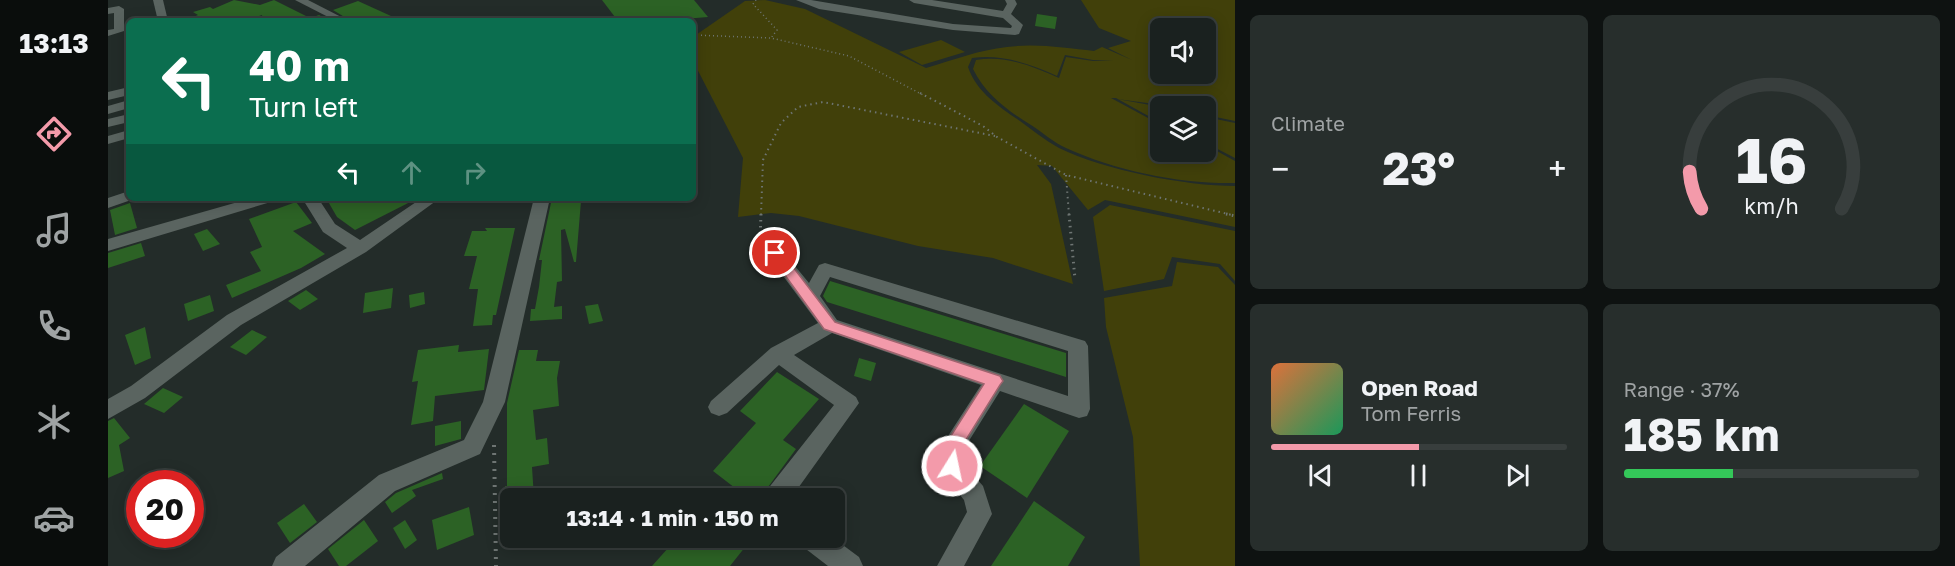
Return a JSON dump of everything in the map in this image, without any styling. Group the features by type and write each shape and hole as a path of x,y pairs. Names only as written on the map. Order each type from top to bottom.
{"street":[{"path":"158,0 162,18"},
{"path":"300,0 338,18"},
{"path":"801,0 819,6 953,27 1015,32 1018,25 1006,15 914,0"},
{"path":"1006,15 1012,4 1010,0"},
{"path":"108,11 118,9 119,30 108,33"},
{"path":"108,96 126,92"},
{"path":"108,110 126,105"},
{"path":"108,123 126,119"},
{"path":"108,140 126,135"},
{"path":"108,203 126,197"},
{"path":"108,245 259,201"},
{"path":"312,201 329,228 360,248"},
{"path":"108,410 138,392 234,320 360,248 428,201"},
{"path":"285,566 387,483 472,447 494,402 541,201"},
{"path":"775,253 830,326 1079,409 1078,346 825,269 810,297"},
{"path":"719,407 778,354 830,326"},
{"path":"778,354 848,403 784,488"},
{"path":"950,566 980,514 974,494 952,466 950,450 995,381"},
{"path":"826,548 850,566"}],"path":[{"path":"756,0 753,4 777,30 771,38"},
{"path":"696,35 771,38 849,56 983,126 1066,175 1235,216"},
{"path":"775,253 760,240 763,160 781,123 798,107 823,102 882,111 997,136"},
{"path":"1066,175 1075,279"},
{"path":"494,437 496,566"}],"shaded area":[{"path":"765,0 805,9 926,68 976,53 1018,46 1051,46 1094,51 1102,47 1132,60 1108,48 1131,41 1099,28 1081,0 1235,0 1235,121 1216,117 1216,96 1150,96 1150,103 1111,98 1150,119 1150,162 1216,162 1216,151 1235,161 1235,183 1192,181 1149,174 1106,163 1066,148 998,101 973,69 976,60 1008,60 1059,78 1066,57 1093,61 1113,60 1093,60 1065,55 1057,76 1026,64 995,57 972,58 968,67 976,83 993,101 1059,148 1121,170 1169,180 1235,186 1235,227 1105,200 1088,210 1052,166 1037,165 1051,184 1073,284 993,258 918,246 799,216 771,213 738,217 743,158 696,67 696,35 745,1"},
{"path":"941,40 965,52 922,65 899,52"},
{"path":"1118,99 1150,105 1150,117"},
{"path":"1216,119 1235,123 1235,158 1216,148"},
{"path":"1110,205 1235,231 1235,281 1220,264 1172,257 1164,279 1104,291 1093,217"},
{"path":"1177,262 1218,267 1235,285 1235,566 1140,566 1133,437 1106,327 1104,298 1172,286"}],"building":[{"path":"234,0 260,5 274,0 310,18 262,18 262,15 254,18 191,18 198,15 193,12 210,7 213,9"},
{"path":"602,0 694,0 708,17 696,18 616,18"},
{"path":"358,1 395,18 346,18 333,10"},
{"path":"1037,14 1057,17 1055,29 1035,26"},
{"path":"328,201 412,201 355,230 337,217"},
{"path":"551,201 581,201 576,262 574,262 565,229 561,230 562,281 557,282 554,307 562,306 562,319 530,321 531,309 535,309 539,287 542,260 539,260"},
{"path":"296,202 312,223 293,231 325,254 301,268 232,298 226,285 261,271 250,252 262,247 249,219"},
{"path":"130,203 137,228 115,235 110,210"},
{"path":"485,228 515,228 492,325 473,326 478,289 469,289 477,256 464,256 472,231 487,231"},
{"path":"207,229 220,244 203,251 194,234"},
{"path":"141,243 145,256 108,268 108,253"},
{"path":"830,281 1066,353 1066,377 827,302 823,296"},
{"path":"393,288 391,308 363,313 365,293"},
{"path":"306,290 318,299 300,310 288,301"},
{"path":"424,292 425,304 410,308 409,295"},
{"path":"210,295 214,311 188,321 184,304"},
{"path":"598,304 603,321 589,324 585,306"},
{"path":"145,327 151,358 135,365 125,335"},
{"path":"252,330 267,337 246,355 230,347"},
{"path":"459,345 458,352 489,349 484,390 435,396 433,421 411,425 418,381 412,382 418,350"},
{"path":"519,350 538,350 536,361 560,361 557,378 559,406 533,410 536,440 547,438 549,464 532,467 533,488 505,488 507,486 507,403"},
{"path":"859,358 876,363 871,381 854,376"},
{"path":"777,372 819,399 783,440 796,449 767,488 735,488 713,471 756,423 740,411"},
{"path":"163,388 183,397 164,413 144,404"},
{"path":"1024,404 1069,431 1027,498 980,466"},
{"path":"114,418 130,438 119,445 124,471 108,478 108,421"},
{"path":"461,421 461,439 435,446 435,426"},
{"path":"442,473 443,479 412,490 416,496 392,513 385,502 396,493"},
{"path":"1034,501 1085,537 1068,566 991,566"},
{"path":"304,504 317,522 290,543 277,523"},
{"path":"469,507 474,535 437,550 432,520"},
{"path":"364,520 378,541 346,566 339,566 328,549"},
{"path":"405,520 417,540 405,549 393,528"},
{"path":"668,548 744,548 730,566 652,566"}],"route":[{"path":"775,253 830,326 995,381 950,450 952,466"}]}
